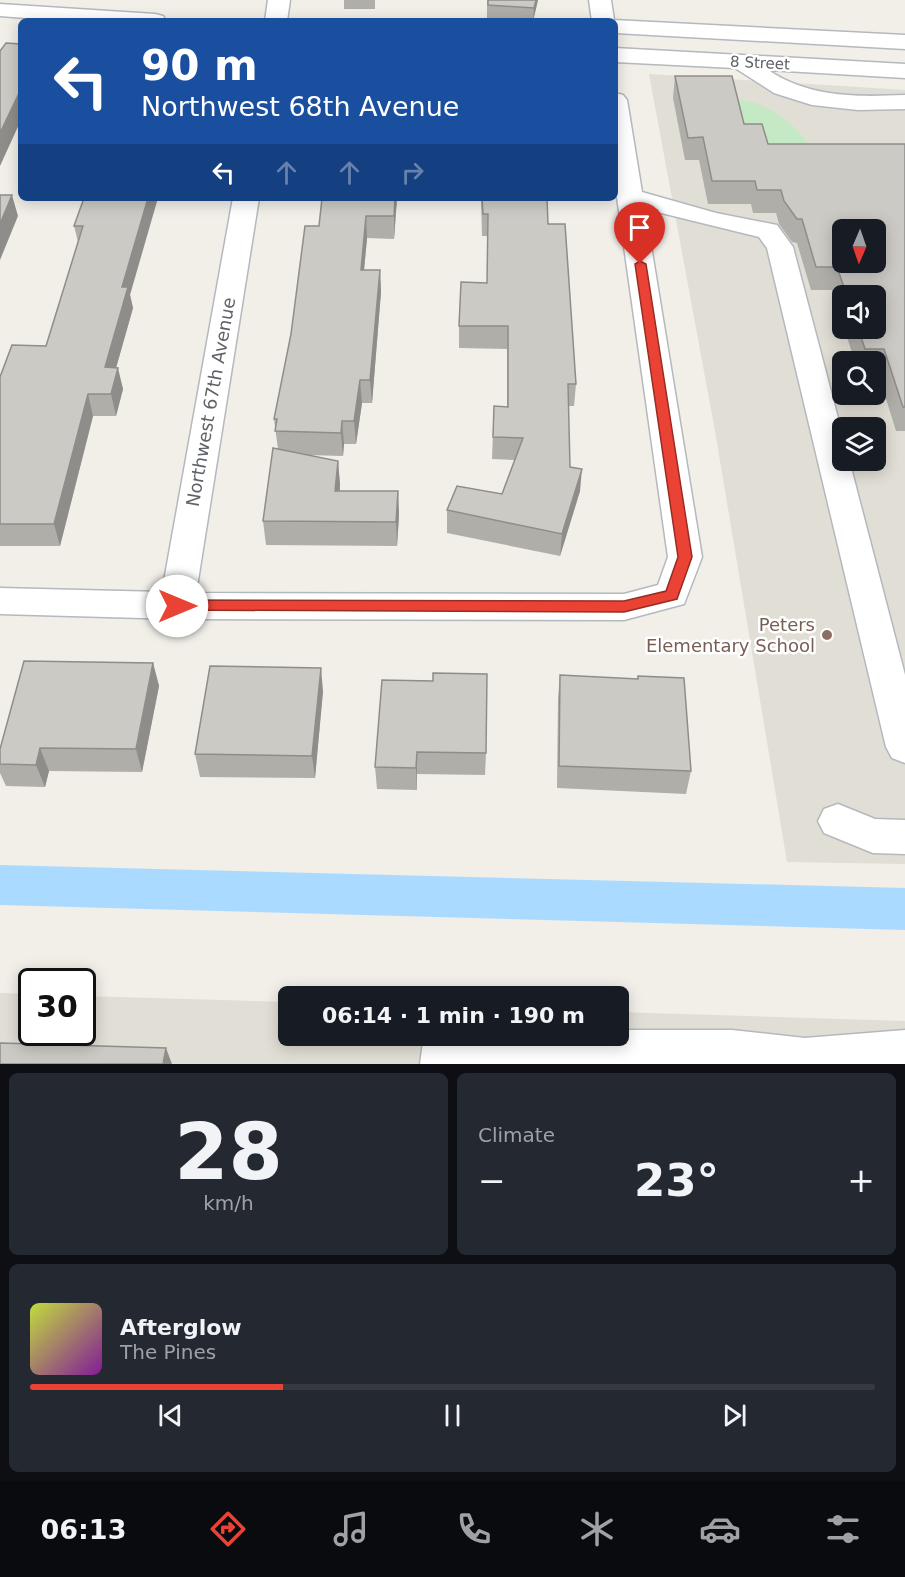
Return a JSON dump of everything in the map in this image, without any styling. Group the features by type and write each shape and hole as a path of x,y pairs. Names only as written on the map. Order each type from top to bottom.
{"street":[{"path":"276,18 279,0"},
{"path":"600,0 603,18"},
{"path":"0,9 116,18"},
{"path":"618,26 905,42"},
{"name":"8 Street","path":"618,55 905,70"},
{"path":"740,62 780,87 814,99 857,105 905,102"},
{"path":"0,601 177,606 624,607 672,595 685,557 618,119"},
{"path":"630,196 713,220 768,231 780,247 900,709 905,747"},
{"name":"Northwest 67th Avenue","path":"177,606 245,201"},
{"path":"838,821 873,836 905,837"},
{"path":"442,1064 443,1043 621,1058 732,1052 807,1062 905,1052"}],"shaded area":[{"name":"Peters Elementary School","path":"649,74 905,90 905,864 787,862 715,431"},
{"path":"0,993 18,994 18,1046 96,1046 96,996 278,1002 278,1046 629,1046 629,1012 905,1021 905,1064 0,1064"}],"green space":[{"path":"728,98 764,106 784,118 809,145 740,147"}],"building":[{"path":"488,0 536,0 534,8 488,5"},
{"path":"6,43 18,44 18,95 0,133 0,51"},
{"path":"675,76 732,76 744,124 762,124 768,144 905,144 905,407 903,407 886,351 884,349 865,349 862,339 886,339 886,285 843,285 839,273 886,273 886,219 832,219 832,267 816,267 802,219 797,219 784,201 781,190 757,190 755,181 712,181 703,137 688,138"},
{"path":"0,195 12,195 0,224"},
{"path":"83,201 147,201 122,287 128,287 105,367 118,368 111,394 88,394 54,524 0,524 0,377 12,345 46,346 83,226 74,226"},
{"path":"322,201 395,201 394,216 366,216 361,270 380,270 370,380 360,380 354,421 342,421 341,433 275,431 277,419 274,419 291,334 305,226 319,226"},
{"path":"482,201 547,201 548,224 565,224 576,384 568,384 570,467 582,469 562,534 447,510 457,486 502,494 523,438 493,437 494,406 508,407 508,326 459,326 461,282 487,283 488,214 483,214"},
{"path":"273,448 338,461 335,491 398,491 396,522 263,521"},
{"path":"24,661 153,663 136,749 40,748 36,765 0,764 0,749"},
{"path":"210,666 321,668 312,756 195,754"},
{"path":"433,673 487,674 486,753 417,752 416,768 375,767 382,680 433,681"},
{"path":"560,675 638,679 638,676 684,678 691,771 559,766"},
{"path":"0,1043 18,1044 18,1046 166,1048 163,1064 0,1064"}],"waterway":[{"path":"0,885 905,909"}],"place":[{"name":"Peters Elementary School","path":"827,635"}],"route":[{"path":"177,606 624,607 672,595 685,557 640,264"}]}
